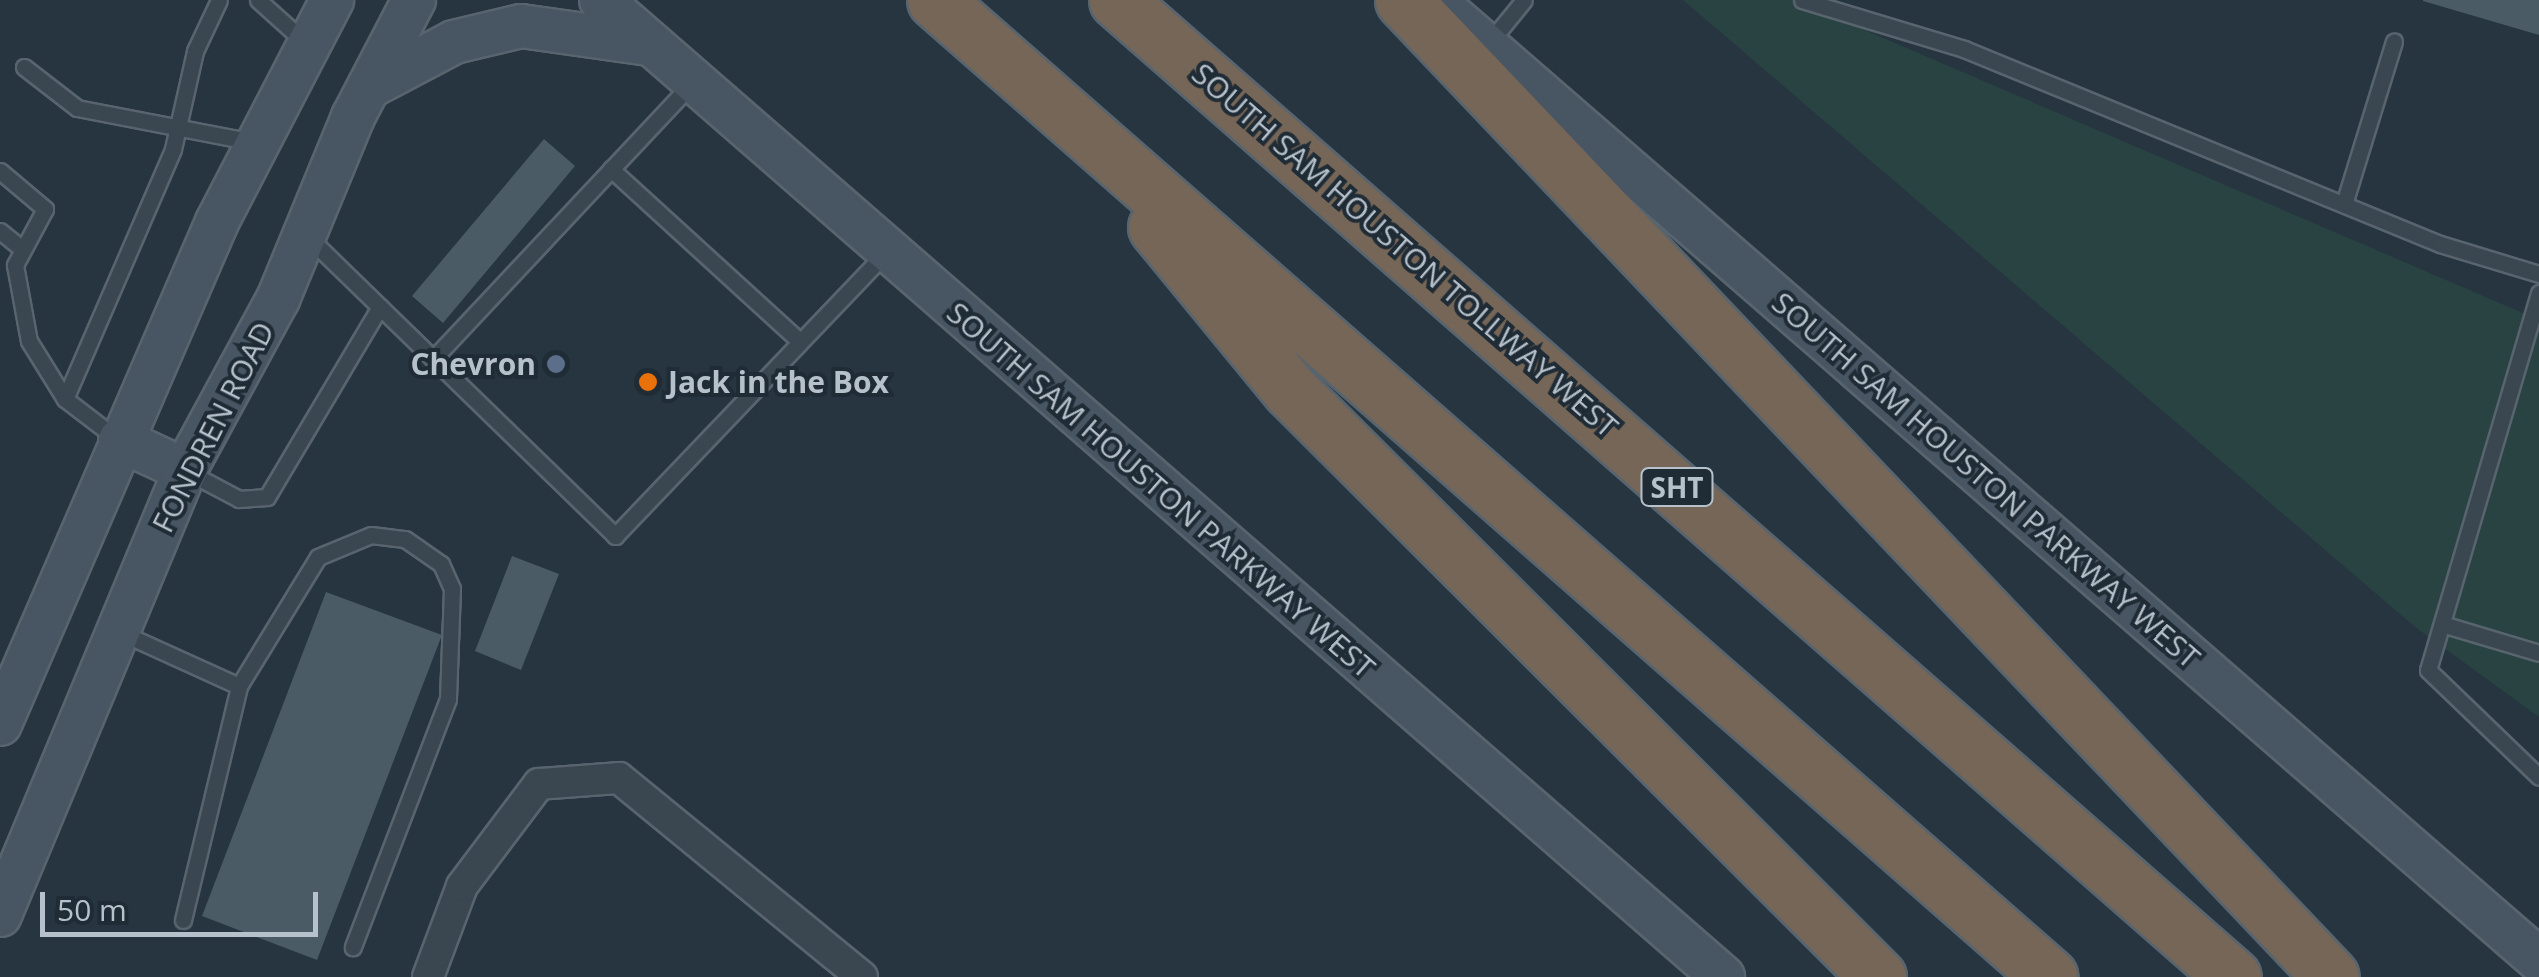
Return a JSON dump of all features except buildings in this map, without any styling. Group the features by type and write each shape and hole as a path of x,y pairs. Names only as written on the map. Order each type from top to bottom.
{"highway":[{"path":"935,0 2050,977"},
{"name":"SOUTH SAM HOUSTON TOLLWAY WEST","path":"1117,0 2233,977"},
{"path":"1403,0 2331,977"},
{"path":"1026,78 1290,390 1878,977"}],"main road":[{"path":"0,724 120,440 258,143 332,0"},
{"name":"FONDREN ROAD","path":"0,916 185,470 305,234 369,86 414,0"},
{"name":"SOUTH SAM HOUSTON PARKWAY WEST","path":"601,0 1723,977"},
{"name":"SOUTH SAM HOUSTON PARKWAY WEST","path":"1433,0 2539,960"},
{"path":"369,86 454,42 521,26 651,44"},
{"path":"120,440 185,470"}],"street":[{"path":"428,977 462,886 539,784 618,778 862,977"}],"lane":[{"path":"65,399 176,124 219,0"},
{"path":"258,0 308,45"},
{"path":"1486,46 1524,0"},
{"path":"1802,0 1964,49 2344,204 2539,274"},
{"path":"2344,204 2394,41"},
{"path":"24,68 77,108 176,124 258,143"},
{"path":"434,359 694,81"},
{"path":"611,169 798,340"},
{"path":"0,170 45,209 22,249 19,318 65,399 120,440"},
{"path":"0,230 22,249"},
{"path":"305,234 615,536 887,250"},
{"path":"2539,292 2428,670 2539,778"},
{"path":"185,470 239,499 267,497 380,307"},
{"path":"183,920 238,686 318,557 371,535 405,539 441,564 452,589 448,699 353,947"},
{"path":"2442,624 2539,653"},
{"path":"118,632 238,686"}],"green space":[{"path":"1683,0 1795,0 2539,320 2539,717 2415,627"}],"place":[{"name":"Chevron","path":"556,364"},
{"name":"Jack in the Box","path":"648,382"}]}
